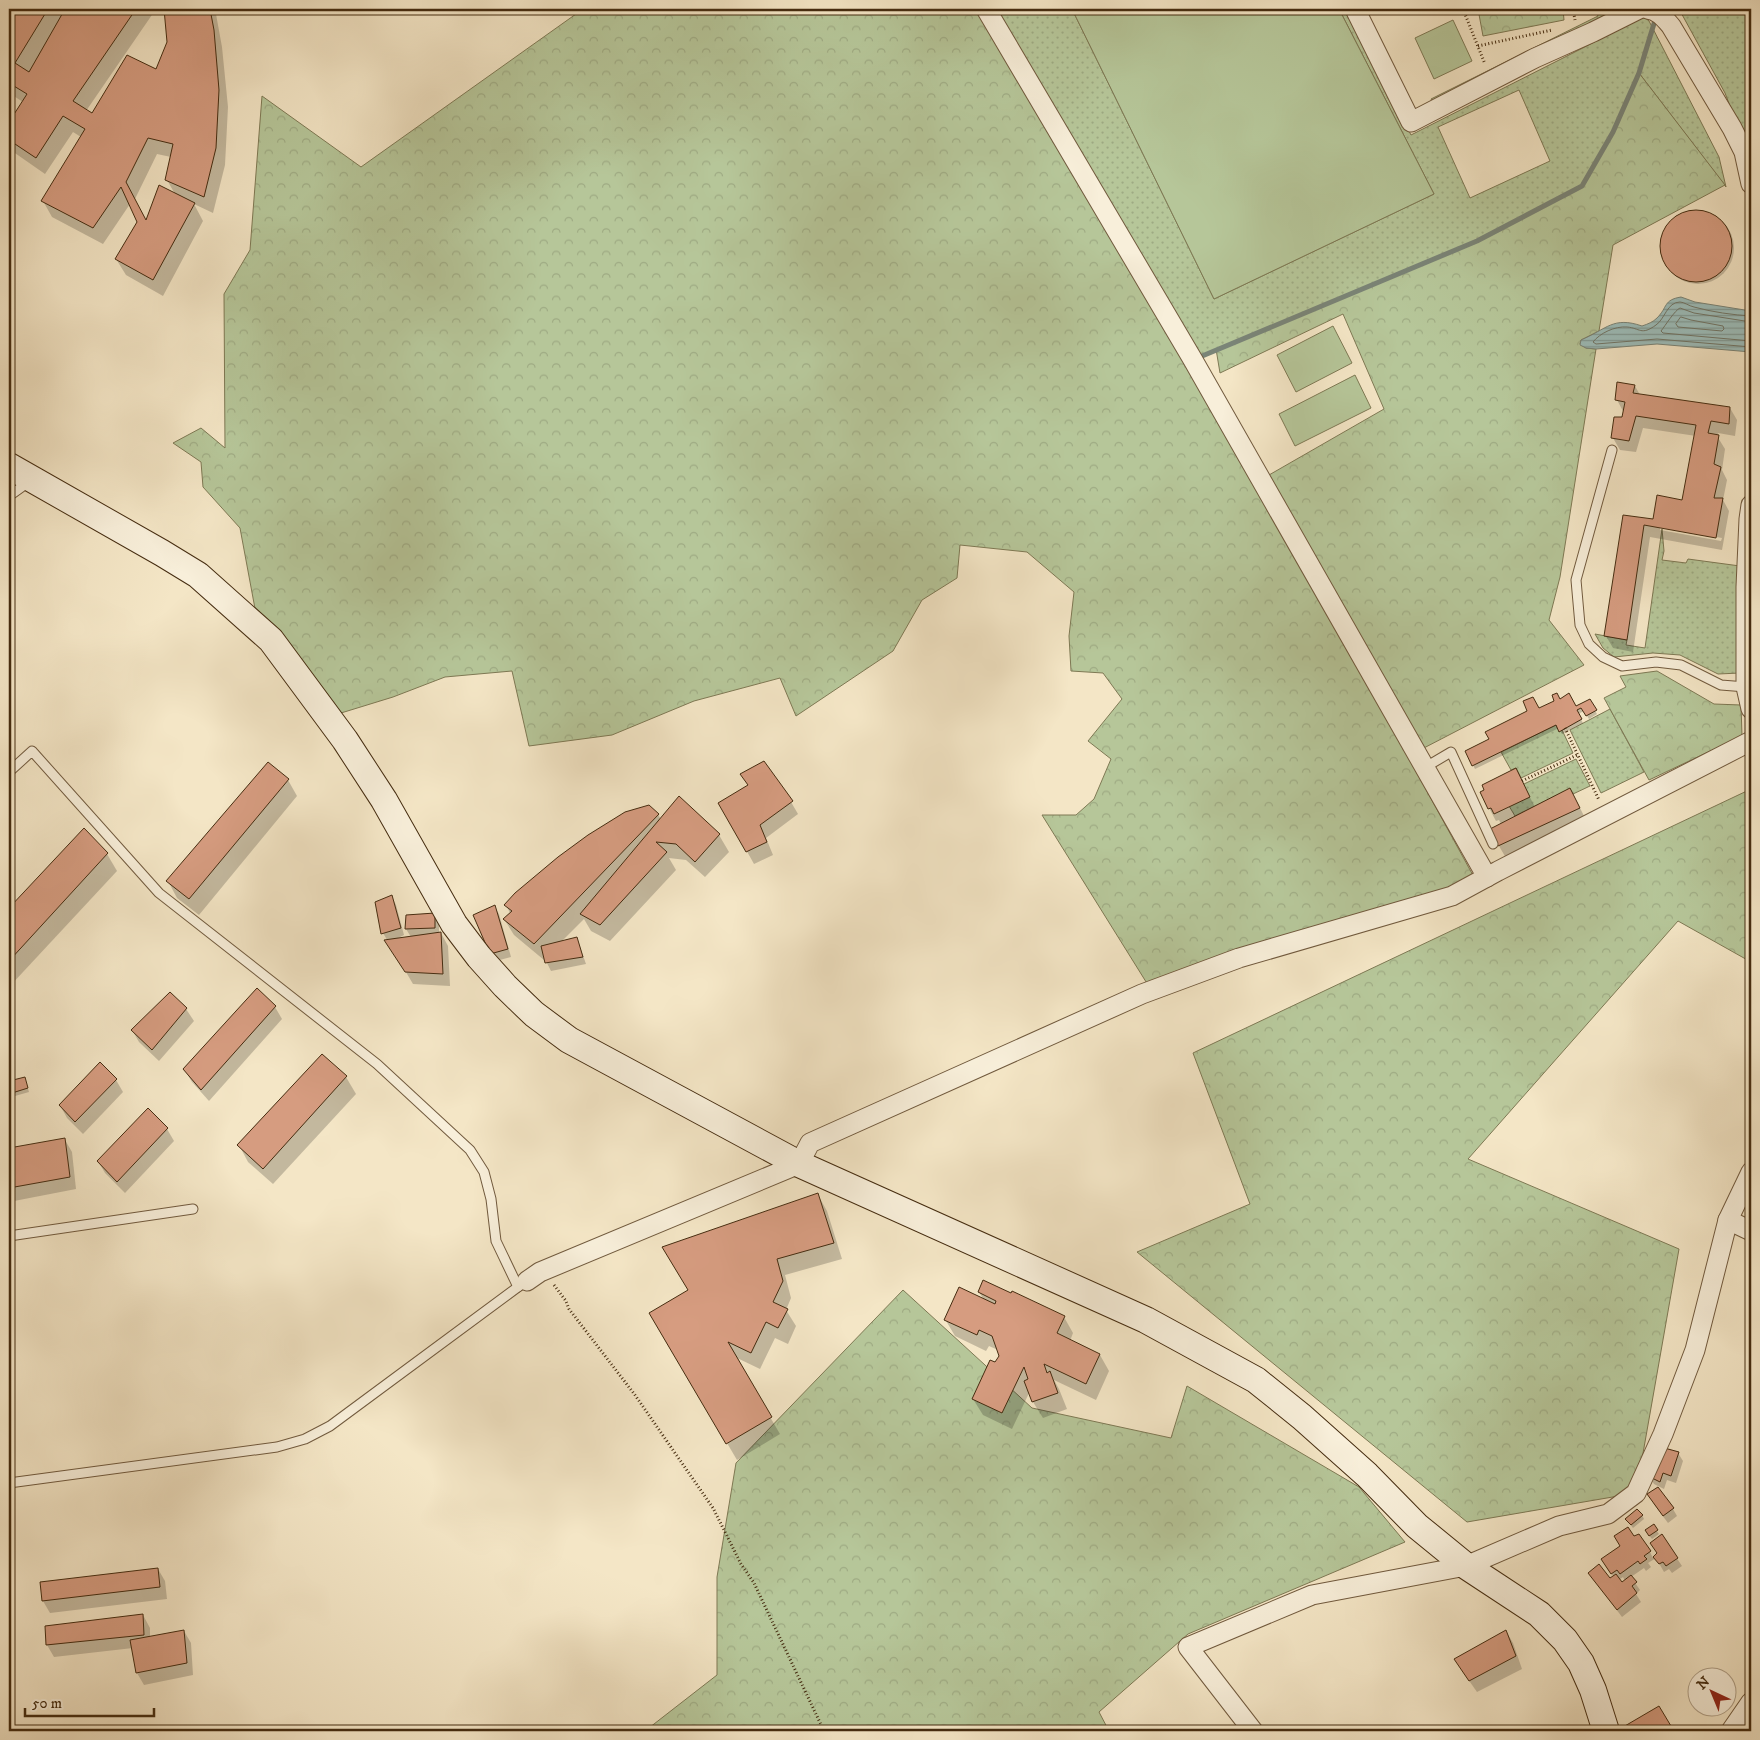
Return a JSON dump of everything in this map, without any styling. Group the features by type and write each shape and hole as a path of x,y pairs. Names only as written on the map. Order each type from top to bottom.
{"street":[{"path":"986,9 1193,360 1487,877"},
{"path":"1355,9 1411,122 1535,58 1642,10 1664,17 1732,128 1744,152 1751,184"},
{"path":"9,466 162,552 198,575 271,640 345,740 384,800 454,924 479,957 534,1014 569,1040 799,1164 1146,1320 1256,1380 1302,1417 1367,1475 1418,1526 1466,1566 1539,1614 1565,1640 1581,1663 1593,1690 1606,1731"},
{"path":"1751,505 1746,586 1746,687 1751,710"},
{"path":"522,1284 544,1271 799,1164 810,1143 1142,994 1239,958 1452,896 1751,741"},
{"path":"1253,1731 1188,1646 1312,1595 1466,1566 1559,1526 1608,1514 1636,1493 1663,1434 1695,1350 1728,1220 1751,1172"},
{"path":"1728,1220 1751,1232"},
{"path":"1731,1731 1751,1702"}],"lane":[{"path":"1612,450 1576,580 1580,625 1589,644 1603,657 1622,666 1656,662 1681,666 1721,685 1746,687"},
{"path":"9,496 32,479"},
{"path":"9,772 32,751 159,893 377,1064 470,1150 484,1172 491,1199 496,1241 522,1284 366,1402 330,1426 305,1439 278,1447 9,1483"},
{"path":"1424,768 1452,752 1493,844"},
{"path":"9,1236 193,1209"}],"path":[{"path":"1464,9 1491,80"},
{"path":"1569,26 1576,21 1573,9"},
{"path":"1478,46 1554,29"},
{"path":"1565,728 1599,801"},
{"path":"1522,781 1577,755"},
{"path":"544,1271 569,1308 635,1395 713,1508 740,1564 754,1583 824,1731"}],"green space":[{"path":"583,9 980,9 1353,656 1475,879 1148,985 1042,815 1076,815 1094,799 1111,759 1088,741 1122,699 1103,673 1071,671 1069,636 1074,592 1027,552 960,545 957,578 922,600 893,651 796,716 780,678 694,701 612,735 529,746 512,671 445,677 393,697 341,713 256,614 240,528 203,487 201,462 173,443 201,428 225,448 224,294 250,250 262,96 361,167"},
{"path":"989,9 1072,9 1214,299 1434,194 1339,9 1347,9 1411,135 1644,17 1649,21 1719,157 1726,187 1639,73 1613,132 1582,186 1477,241 1196,359","holes":["1519,90 1550,161 1470,198 1438,127"]},
{"path":"1072,9 1339,9 1434,194 1214,299"},
{"path":"1478,9 1563,9 1564,20 1483,36"},
{"path":"1595,9 1618,9 1618,11 1433,103 1431,99 1598,16"},
{"path":"1679,9 1751,9 1750,158 1725,93"},
{"path":"1453,20 1472,61 1434,79 1415,38"},
{"path":"1639,73 1725,185 1613,245 1599,331 1581,340 1580,344 1586,348 1596,349 1560,577 1549,620 1584,665 1420,750 1269,475 1384,409 1343,314 1220,373 1216,349 1477,241 1582,186 1613,132"},
{"path":"1333,326 1352,363 1296,392 1277,355"},
{"path":"1355,375 1371,408 1295,446 1279,414"},
{"path":"1662,529 1664,551 1662,560 1686,563 1688,559 1740,566 1740,673 1718,674 1680,655 1653,653 1614,657 1603,648 1595,634 1627,640 1626,645 1645,648"},
{"path":"1657,671 1714,704 1741,705 1742,736 1649,780 1604,698 1626,687 1620,676"},
{"path":"1610,709 1644,772 1601,793 1570,730"},
{"path":"1556,725 1559,731 1562,730 1573,753 1521,778 1516,768 1511,770 1501,752"},
{"path":"1576,759 1590,786 1573,794 1570,789 1515,816 1509,806 1524,784"},
{"path":"1751,789 1751,962 1678,921 1468,1159 1679,1249 1636,1493 1467,1522 1137,1252 1250,1204 1193,1053"},
{"path":"903,1290 1032,1408 1171,1438 1187,1386 1359,1487 1405,1542 1188,1634 1099,1712 1109,1731 645,1731 717,1675 717,1577 736,1463"}],"water":[{"path":"1681,297 1695,302 1751,311 1751,352 1657,344 1596,349 1580,345 1581,340 1610,325 1624,322 1642,326 1650,323 1657,318 1668,302"}],"building":[{"path":"9,9 48,9 15,63 29,72 65,9 136,9 73,101 92,113 127,55 156,69 167,42 164,9 210,9 214,30 219,90 216,148 204,197 165,180 173,144 148,138 126,182 146,220 159,185 195,203 153,280 115,259 137,222 121,187 93,228 41,201 85,129 63,116 36,158 9,140 9,122 27,94 9,83"},
{"path":"1696,210 1716,216 1726,226 1732,246 1726,266 1716,276 1696,282 1676,276 1666,266 1660,246 1666,226 1676,216"},
{"path":"1617,382 1635,385 1633,393 1730,407 1729,424 1711,421 1708,433 1719,435 1714,464 1721,467 1714,498 1723,498 1716,538 1644,525 1627,640 1604,636 1623,515 1653,519 1657,495 1682,500 1696,425 1636,416 1629,441 1611,438 1614,417 1622,417 1625,402 1615,400"},
{"path":"1557,693 1560,699 1569,693 1576,706 1590,699 1597,710 1586,716 1581,708 1577,710 1582,719 1559,732 1556,725 1472,766 1465,751 1489,739 1485,732 1527,711 1523,701 1533,697 1539,708 1554,701 1552,695"},
{"path":"764,761 793,801 760,825 767,842 746,852 718,803 748,785 740,774"},
{"path":"268,762 289,779 189,899 166,881"},
{"path":"1516,768 1530,797 1494,814 1491,808 1488,809 1480,792 1484,790 1482,785"},
{"path":"1570,788 1580,808 1498,846 1490,829"},
{"path":"679,796 720,834 695,862 676,844 656,842 667,852 600,925 580,914"},
{"path":"649,805 659,814 534,944 503,919 512,911 504,905 515,893 558,857 588,835 625,812"},
{"path":"84,828 108,853 9,961 9,908"},
{"path":"392,895 401,928 381,934 375,902"},
{"path":"495,905 508,949 490,954 473,915"},
{"path":"435,913 435,928 405,929 406,915"},
{"path":"441,932 443,974 405,972 384,940"},
{"path":"577,937 583,957 545,963 541,946"},
{"path":"257,988 276,1006 201,1090 183,1069"},
{"path":"170,992 187,1008 152,1050 131,1030"},
{"path":"322,1054 347,1076 263,1169 237,1145"},
{"path":"100,1062 117,1079 75,1122 59,1105"},
{"path":"25,1077 28,1088 12,1093 9,1081"},
{"path":"148,1108 168,1128 117,1182 97,1161"},
{"path":"65,1138 70,1177 9,1188 9,1148"},
{"path":"818,1193 834,1243 777,1259 783,1281 773,1302 788,1309 778,1328 766,1322 751,1353 728,1342 772,1417 726,1444 649,1313 688,1290 662,1247"},
{"path":"983,1280 1011,1293 1012,1291 1065,1316 1057,1333 1100,1354 1086,1384 1044,1364 1047,1373 1050,1371 1058,1393 1032,1402 1024,1381 1028,1379 1024,1367 1002,1413 972,1399 990,1360 995,1362 999,1356 992,1336 979,1330 977,1335 944,1320 959,1287 995,1304 996,1301 978,1292"},
{"path":"1657,1446 1679,1452 1671,1476 1663,1473 1660,1482 1648,1476"},
{"path":"1658,1487 1674,1508 1663,1516 1647,1494"},
{"path":"1637,1509 1643,1515 1631,1525 1625,1519"},
{"path":"1654,1524 1658,1530 1649,1536 1645,1530"},
{"path":"1628,1527 1634,1536 1639,1534 1651,1551 1644,1556 1647,1559 1640,1564 1638,1561 1620,1574 1617,1570 1611,1574 1601,1559 1620,1546 1614,1536"},
{"path":"1662,1534 1678,1558 1666,1566 1663,1562 1659,1564 1653,1557 1657,1553 1650,1543"},
{"path":"1599,1564 1610,1578 1616,1574 1622,1582 1631,1575 1637,1582 1632,1586 1637,1593 1617,1610 1588,1573"},
{"path":"158,1568 160,1587 42,1601 40,1582"},
{"path":"143,1614 144,1635 46,1645 45,1626"},
{"path":"184,1630 187,1663 136,1673 130,1640"},
{"path":"1506,1630 1516,1656 1469,1681 1454,1659"},
{"path":"1659,1706 1674,1731 1618,1731 1618,1730"}],"waterway":[{"path":"1195,359 1477,241 1582,186 1613,132 1639,73 1656,17"}]}
